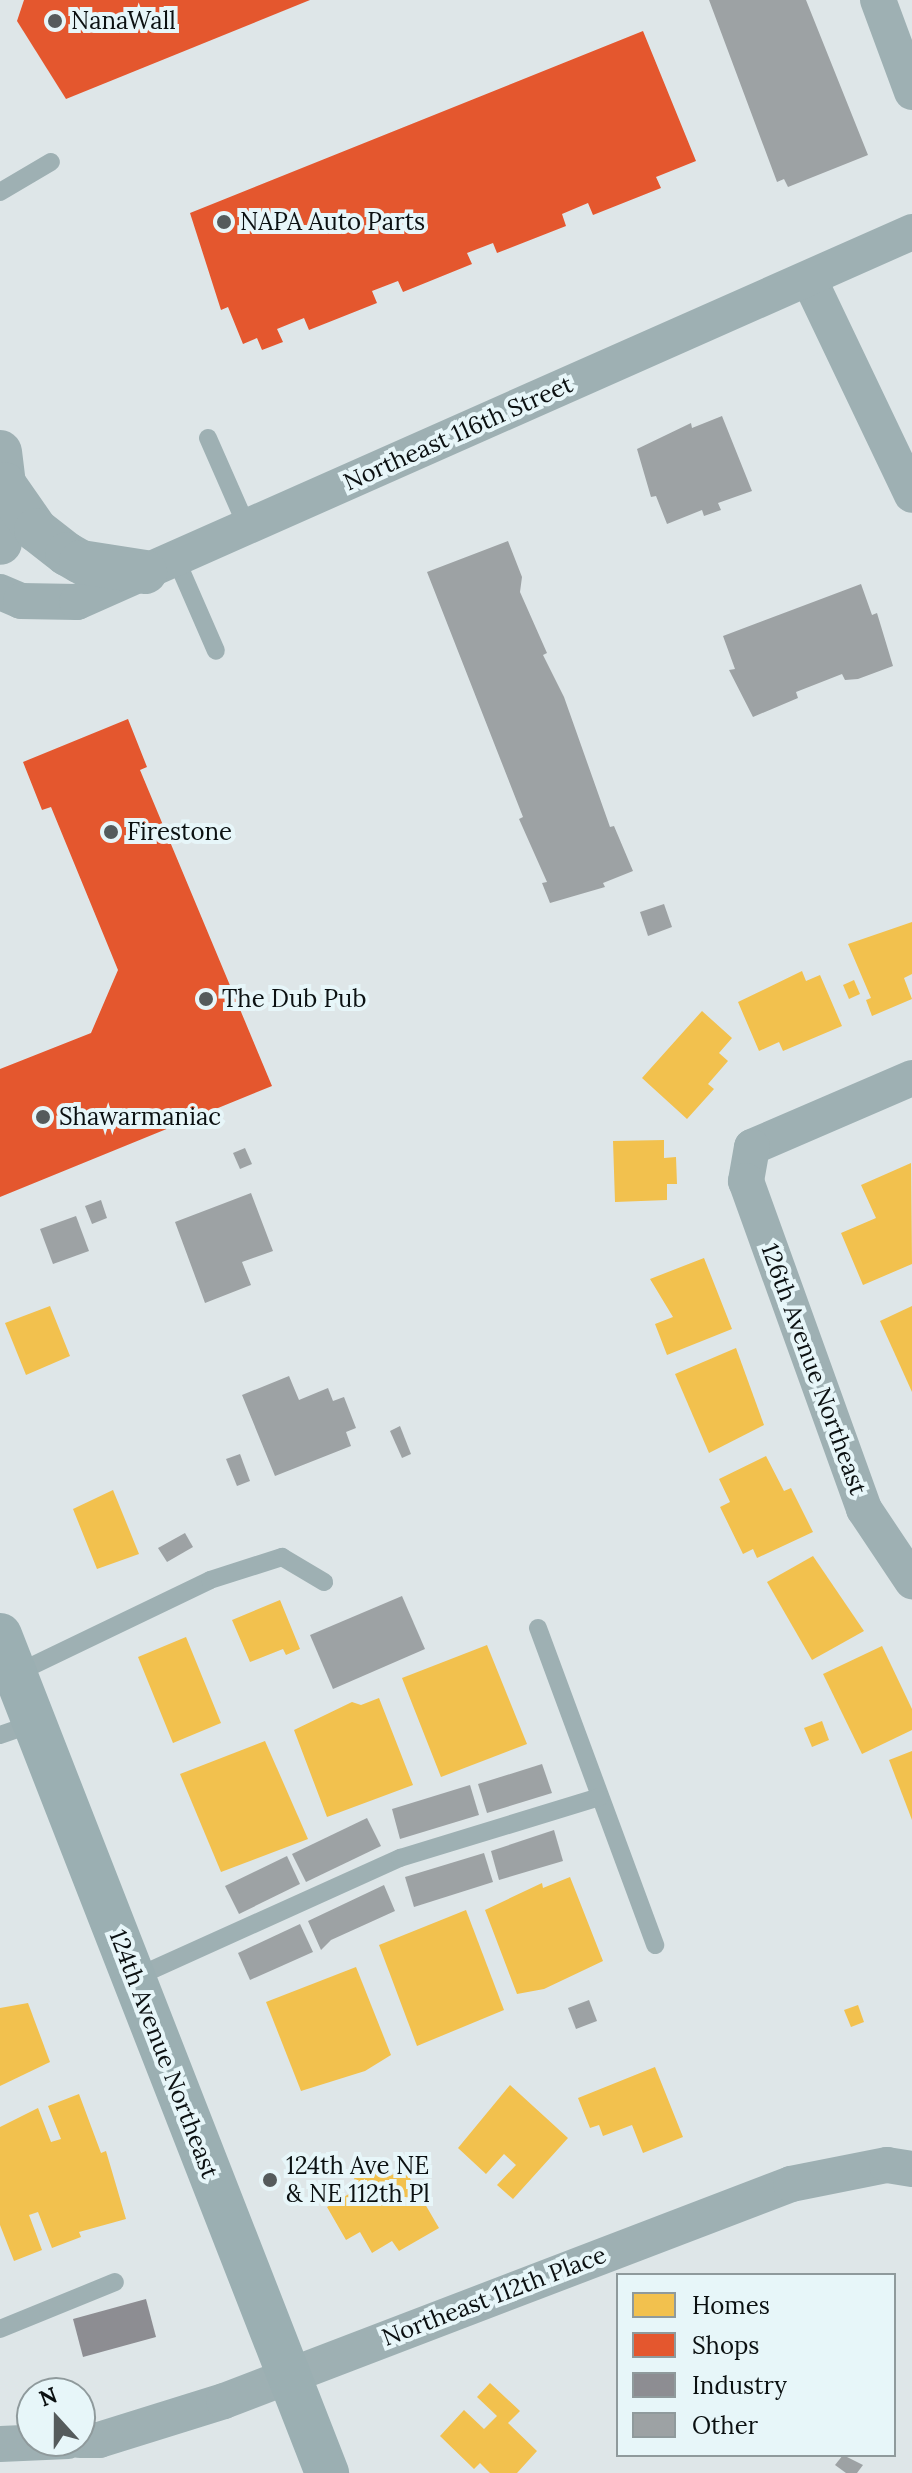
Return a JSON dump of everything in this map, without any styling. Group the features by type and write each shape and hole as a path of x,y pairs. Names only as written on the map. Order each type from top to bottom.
{"main road":[{"name":"124th Avenue Northeast","path":"8,1654 17,1729 134,1978 327,2473"}],"street":[{"path":"878,0 912,92"},
{"name":"Northeast 116th Street","path":"0,592 21,601 59,605 161,566 912,232"},
{"path":"809,279 912,495"},
{"path":"0,543 2,468"},
{"path":"2,468 36,530 67,554 81,562 161,566"},
{"name":"126th Avenue Northeast","path":"912,1078 752,1147 746,1181 864,1509 912,1581"},
{"name":"Northeast 112th Place","path":"96,2440 224,2401 791,2184 887,2165 912,2169"}],"lane":[{"path":"0,192 51,162"},
{"path":"208,438 247,527"},
{"path":"161,566 216,651"},
{"path":"8,1654 282,1557 324,1582"},
{"path":"538,1628 655,1945"},
{"path":"134,1978 400,1858 600,1797"},
{"path":"0,2329 115,2282"}],"building: Homes":[{"path":"912,922 912,974 904,978 912,999 872,1016 866,1000 871,998 848,944"},
{"path":"802,971 806,981 820,975 842,1026 783,1051 779,1042 759,1051 738,1002"},
{"path":"854,980 860,994 849,999 843,985"},
{"path":"702,1011 732,1038 719,1053 728,1061 708,1084 714,1089 687,1119 642,1078"},
{"path":"664,1140 664,1158 676,1157 677,1184 667,1184 667,1200 615,1202 613,1141"},
{"path":"911,1163 912,1264 863,1285 841,1233 876,1218 861,1185"},
{"path":"704,1258 732,1329 667,1355 655,1324 673,1317 650,1279"},
{"path":"50,1306 70,1356 26,1375 5,1323"},
{"path":"912,1306 912,1392 880,1321"},
{"path":"736,1348 764,1425 709,1453 675,1374"},
{"path":"766,1456 784,1491 791,1488 813,1532 757,1558 753,1549 743,1554 720,1507 730,1502 719,1479"},
{"path":"113,1490 139,1554 97,1569 73,1509"},
{"path":"813,1556 864,1631 812,1660 767,1582"},
{"path":"280,1600 300,1649 286,1655 283,1649 250,1662 232,1620"},
{"path":"186,1637 221,1723 173,1743 138,1657"},
{"path":"487,1645 527,1744 441,1777 402,1678"},
{"path":"882,1646 912,1709 912,1730 862,1754 823,1674"},
{"path":"379,1698 413,1785 327,1817 294,1730 352,1702 361,1705"},
{"path":"822,1721 829,1740 812,1747 804,1728"},
{"path":"265,1741 308,1839 221,1872 180,1774"},
{"path":"912,1751 912,1820 889,1760"},
{"path":"570,1877 603,1961 544,1989 517,1994 485,1910 542,1883 543,1888"},
{"path":"466,1910 504,2010 417,2046 379,1945"},
{"path":"356,1967 391,2055 365,2071 301,2091 266,2002"},
{"path":"28,2003 50,2062 0,2086 0,2008"},
{"path":"858,2005 864,2022 851,2027 844,2010"},
{"path":"655,2067 683,2137 643,2153 632,2125 603,2136 599,2125 590,2128 578,2098"},
{"path":"510,2085 568,2138 513,2199 497,2185 516,2165 504,2154 486,2174 458,2148"},
{"path":"79,2094 101,2153 106,2151 126,2219 79,2232 81,2237 52,2248 38,2212 29,2215 42,2250 14,2261 0,2225 0,2127 38,2108 51,2142 61,2139 48,2106"},
{"path":"379,2159 390,2176 404,2168 439,2228 399,2251 392,2241 372,2253 360,2232 346,2240 327,2207 359,2188 352,2174"},
{"path":"490,2383 520,2411 508,2423 537,2451 517,2473 490,2473 480,2463 474,2469 440,2436 464,2410 484,2429 497,2416 477,2397"}],"building: Shops":[{"path":"24,0 310,0 66,99 17,21"},
{"path":"643,31 696,161 656,177 661,188 593,215 588,203 562,214 566,226 497,253 493,243 467,253 472,264 403,292 398,281 372,291 377,303 309,330 304,318 277,329 283,342 262,350 257,338 243,344 228,307 221,310 190,213"},
{"path":"128,719 147,767 140,770 272,1086 0,1197 0,1069 91,1033 118,970 51,807 42,810 23,762"}],"building: Industry":[{"path":"146,2299 156,2337 83,2357 73,2319"}],"building: Other":[{"path":"709,0 806,0 868,155 788,187 784,179 777,182"},
{"path":"722,416 752,491 718,503 721,510 704,516 702,510 667,524 656,496 651,497 637,449 691,423 692,428"},
{"path":"508,541 522,577 520,592 547,653 543,655 564,697 610,827 614,826 633,871 603,883 605,887 550,903 542,883 547,882 519,819 523,817 427,572"},
{"path":"861,584 872,615 877,613 893,666 858,679 845,680 842,674 796,692 798,698 753,717 729,670 735,669 723,636"},
{"path":"664,904 672,927 648,936 640,912"},
{"path":"245,1148 252,1164 240,1169 233,1153"},
{"path":"251,1193 273,1251 242,1262 251,1285 205,1303 175,1222"},
{"path":"101,1200 107,1218 92,1224 85,1206"},
{"path":"76,1216 89,1251 53,1264 40,1229"},
{"path":"289,1376 299,1400 328,1388 333,1401 344,1397 356,1428 346,1432 351,1446 275,1476 242,1395"},
{"path":"400,1426 411,1454 402,1458 390,1431"},
{"path":"240,1454 250,1481 237,1486 226,1459"},
{"path":"185,1533 193,1547 167,1562 158,1548"},
{"path":"402,1596 425,1649 333,1689 310,1635"},
{"path":"542,1764 552,1793 487,1813 478,1784"},
{"path":"470,1785 479,1815 400,1839 392,1809"},
{"path":"367,1818 381,1846 306,1882 292,1854"},
{"path":"554,1830 563,1861 499,1880 491,1851"},
{"path":"484,1853 493,1882 414,1907 405,1877"},
{"path":"287,1856 300,1884 239,1914 225,1886"},
{"path":"384,1885 395,1911 331,1940 321,1950 308,1921"},
{"path":"300,1924 313,1952 250,1980 238,1953"},
{"path":"589,2000 597,2021 576,2029 568,2008"},
{"path":"841,2457 847,2457 863,2465 857,2473 846,2473 835,2465"}],"place":[{"name":"NanaWall","path":"55,21"},
{"name":"NAPA Auto Parts","path":"224,222"},
{"name":"Firestone","path":"111,832"},
{"name":"The Dub Pub","path":"206,999"},
{"name":"Shawarmaniac","path":"43,1117"},
{"name":"124th Ave NE & NE 112th Pl","path":"270,2180"}]}
